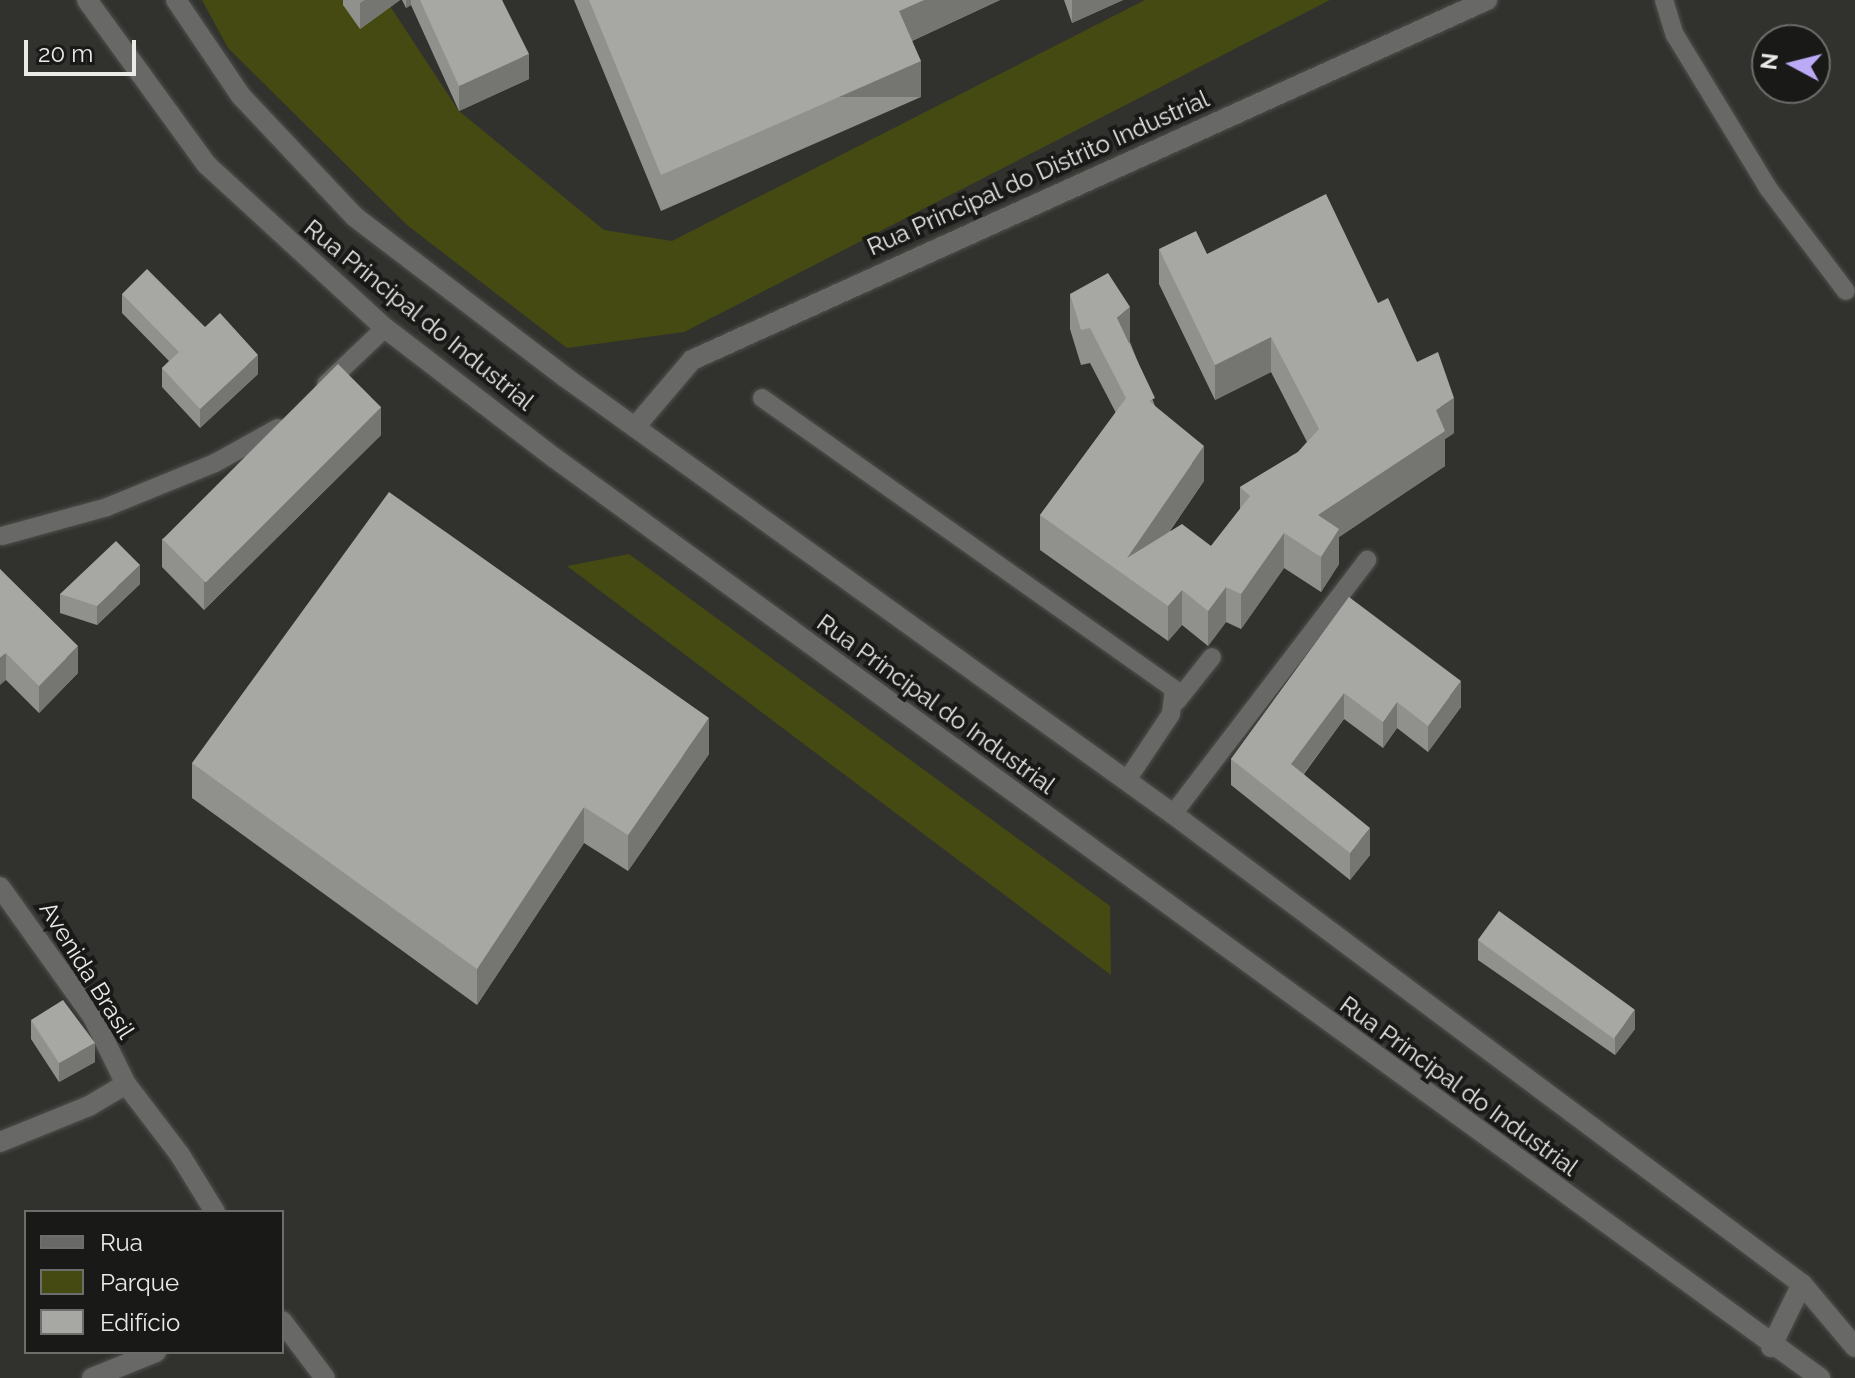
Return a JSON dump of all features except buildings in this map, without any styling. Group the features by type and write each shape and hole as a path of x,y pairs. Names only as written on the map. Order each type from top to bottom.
{"street":[{"name":"Rua Principal do Industrial","path":"87,0 207,165 385,328 556,459 1771,1347 1820,1378"},
{"name":"Rua Principal do Industrial","path":"176,0 241,96 355,217 635,427 1127,780 1802,1284 1855,1347"},
{"name":"Rua Principal do Distrito Industrial","path":"635,427 692,360 1487,0"},
{"name":"Avenida Brasil","path":"0,887 93,1017 126,1084 180,1155 214,1210"},
{"path":"0,1142 89,1106 126,1084"},
{"path":"1771,1347 1802,1284"},
{"path":"284,1324 325,1378"},
{"path":"92,1378 151,1354"}],"lane":[{"path":"1664,0 1675,35 1768,188 1846,291"},
{"path":"313,395 385,328"},
{"path":"762,398 1174,689 1177,701"},
{"path":"2,536 107,507 215,463 268,437 291,416"},
{"path":"1173,814 1367,560"},
{"path":"1127,780 1177,701 1212,657"}],"green space":[{"path":"202,0 386,0 459,111 604,230 672,241 1145,0 1330,0 684,332 567,348 407,225 228,48"},
{"path":"629,554 1110,906 1111,975 567,566"}]}
